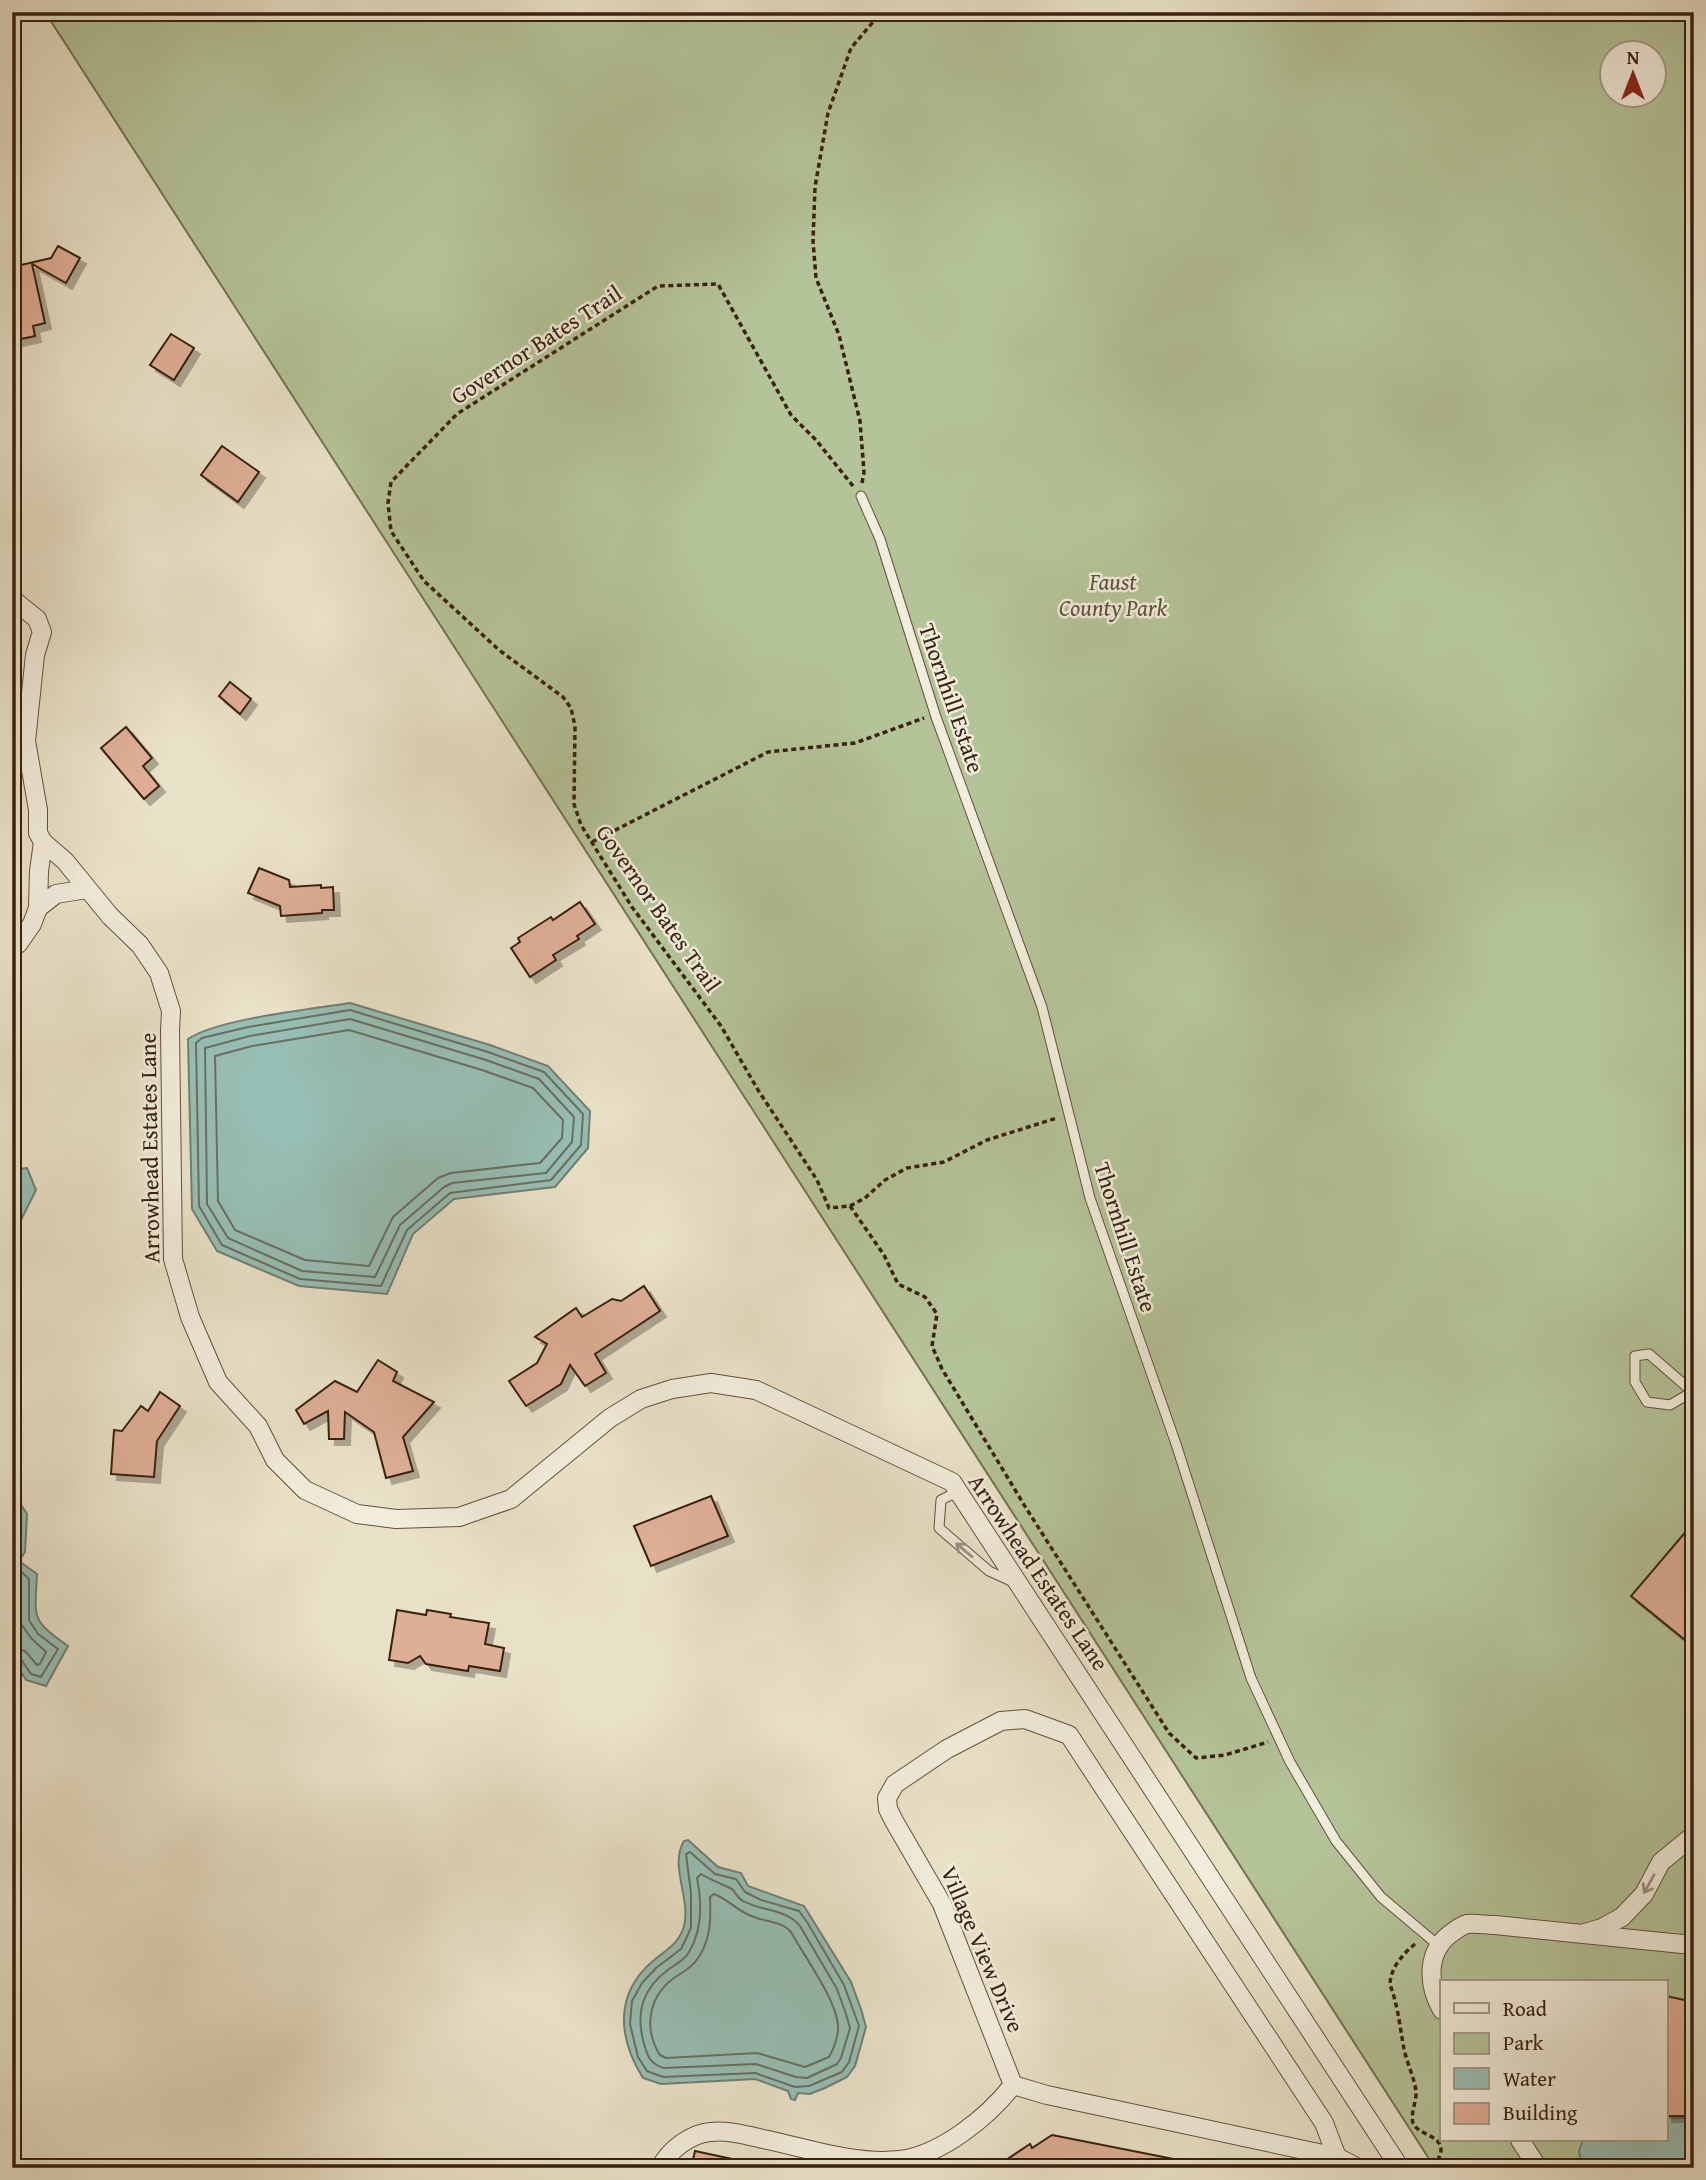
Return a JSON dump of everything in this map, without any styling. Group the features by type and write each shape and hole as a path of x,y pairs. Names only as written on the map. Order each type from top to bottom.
{"street":[{"path":"12,599 37,619 42,632 35,655 26,741 37,810 37,833 43,842 38,871 37,908 32,924 18,944 12,946"},
{"name":"Arrowhead Estates Lane","path":"43,842 65,861 87,890 140,945 159,973 172,1011 173,1259 190,1317 218,1382 258,1426 275,1460 305,1490 357,1514 396,1519 459,1517 511,1499 599,1427 640,1399 672,1389 711,1383 756,1390 952,1482 1400,2168"},
{"path":"37,908 56,894 87,890"},
{"name":"Village View Drive","path":"1013,2085 942,1904 894,1821 888,1809 887,1798 895,1784 947,1749 1001,1721 1025,1719 1069,1735 1324,2123 1337,2157"},
{"path":"1579,1935 1602,1928 1622,1917 1644,1894 1661,1861 1694,1835"},
{"path":"1440,2005 1430,1967 1438,1945 1450,1933 1466,1924 1694,1943"},
{"path":"660,2168 663,2161 685,2140 709,2132 735,2133 854,2158 901,2160 942,2147 1000,2102 1013,2085 1047,2095 1337,2157 1357,2168"},
{"path":"1521,2142 1538,2168"}],"lane":[{"name":"Thornhill Estate","path":"861,496 880,539 934,714 1042,1007 1090,1198 1176,1444 1251,1678 1290,1762 1336,1840 1381,1897 1438,1945"},
{"path":"1649,1354 1693,1392 1670,1405 1647,1402 1635,1382 1635,1356 1649,1354"},
{"path":"961,1496 951,1495 941,1500 939,1528 989,1571 1021,1586"}],"path":[{"path":"861,496 864,472 860,421 839,335 816,278 813,241 815,187 828,113 851,48 873,22 889,12"},
{"name":"Governor Bates Trail","path":"849,1206 829,1208 817,1181 758,1090 721,1026 632,907 581,825 574,804 575,726 572,708 563,697 499,650 424,581 391,531 388,503 391,482 457,414 657,286 718,284 792,415 861,496"},
{"path":"592,842 768,752 855,743 934,714"},
{"path":"1069,1113 987,1140 944,1162 907,1168 849,1206 884,1255 898,1284 925,1297 937,1314 932,1346 942,1369 1026,1508 1169,1733 1196,1758 1225,1755 1279,1739"},
{"path":"1415,1944 1401,1957 1390,1976 1390,1985 1415,2086 1412,2120 1415,2126 1440,2143 1440,2152 1433,2168"}],"green space":[{"name":"Faust County Park","path":"45,12 1694,12 1694,2168 1435,2168"}],"water":[{"path":"350,1003 490,1045 548,1066 590,1111 588,1148 555,1187 454,1199 413,1234 387,1294 299,1286 217,1251 192,1209 188,1039 242,1020"},
{"path":"27,1168 36,1190 15,1232 12,1264 12,1170"},
{"path":"12,1449 16,1497 27,1514 25,1552 19,1561 37,1574 36,1609 41,1623 68,1646 46,1686 26,1680 12,1658"},
{"path":"688,1840 718,1867 741,1873 748,1886 804,1906 851,1982 866,2027 855,2066 847,2077 810,2094 798,2093 795,2100 791,2099 788,2091 755,2079 661,2084 643,2078 625,2032 626,2002 640,1974 672,1946 682,1932 685,1904 679,1861 684,1841"},
{"path":"1668,2118 1694,2118 1694,2168 1582,2168 1579,2151 1582,2142 1668,2142"}],"building":[{"path":"58,246 80,258 66,283 32,264 45,323 33,326 35,336 12,341 12,267 51,258"},
{"path":"171,334 194,348 174,380 150,365"},
{"path":"222,446 259,472 238,502 201,475"},
{"path":"230,682 251,699 240,714 219,696"},
{"path":"126,727 152,758 143,766 159,786 144,799 101,748"},
{"path":"259,868 289,880 290,887 333,887 334,910 281,916 280,906 248,893"},
{"path":"580,902 595,924 577,936 579,939 553,955 556,960 530,977 511,948 520,942 518,938"},
{"path":"644,1286 660,1311 595,1354 606,1373 585,1386 570,1365 561,1384 526,1406 509,1381 537,1363 547,1344 535,1337 576,1308 582,1317 612,1299 621,1301"},
{"path":"378,1360 397,1372 393,1381 434,1402 403,1437 413,1471 386,1478 374,1432 345,1412 344,1439 329,1439 328,1411 304,1424 296,1410 335,1381 357,1392"},
{"path":"160,1392 180,1406 157,1441 154,1477 111,1474 114,1430 122,1431 141,1406 148,1411"},
{"path":"711,1496 728,1536 651,1566 634,1526"},
{"path":"1694,1522 1694,1629 1685,1640 1631,1596"},
{"path":"397,1610 426,1615 427,1610 451,1614 450,1617 489,1623 485,1644 504,1648 500,1671 469,1666 468,1671 426,1664 420,1656 408,1663 389,1660"},
{"path":"1668,1996 1694,2002 1694,2048 1689,2047 1690,2116 1668,2116"},
{"path":"1052,2135 1184,2161 1184,2168 994,2168 1030,2144 1032,2148"},
{"path":"695,2151 742,2161 742,2168 691,2168"}]}
